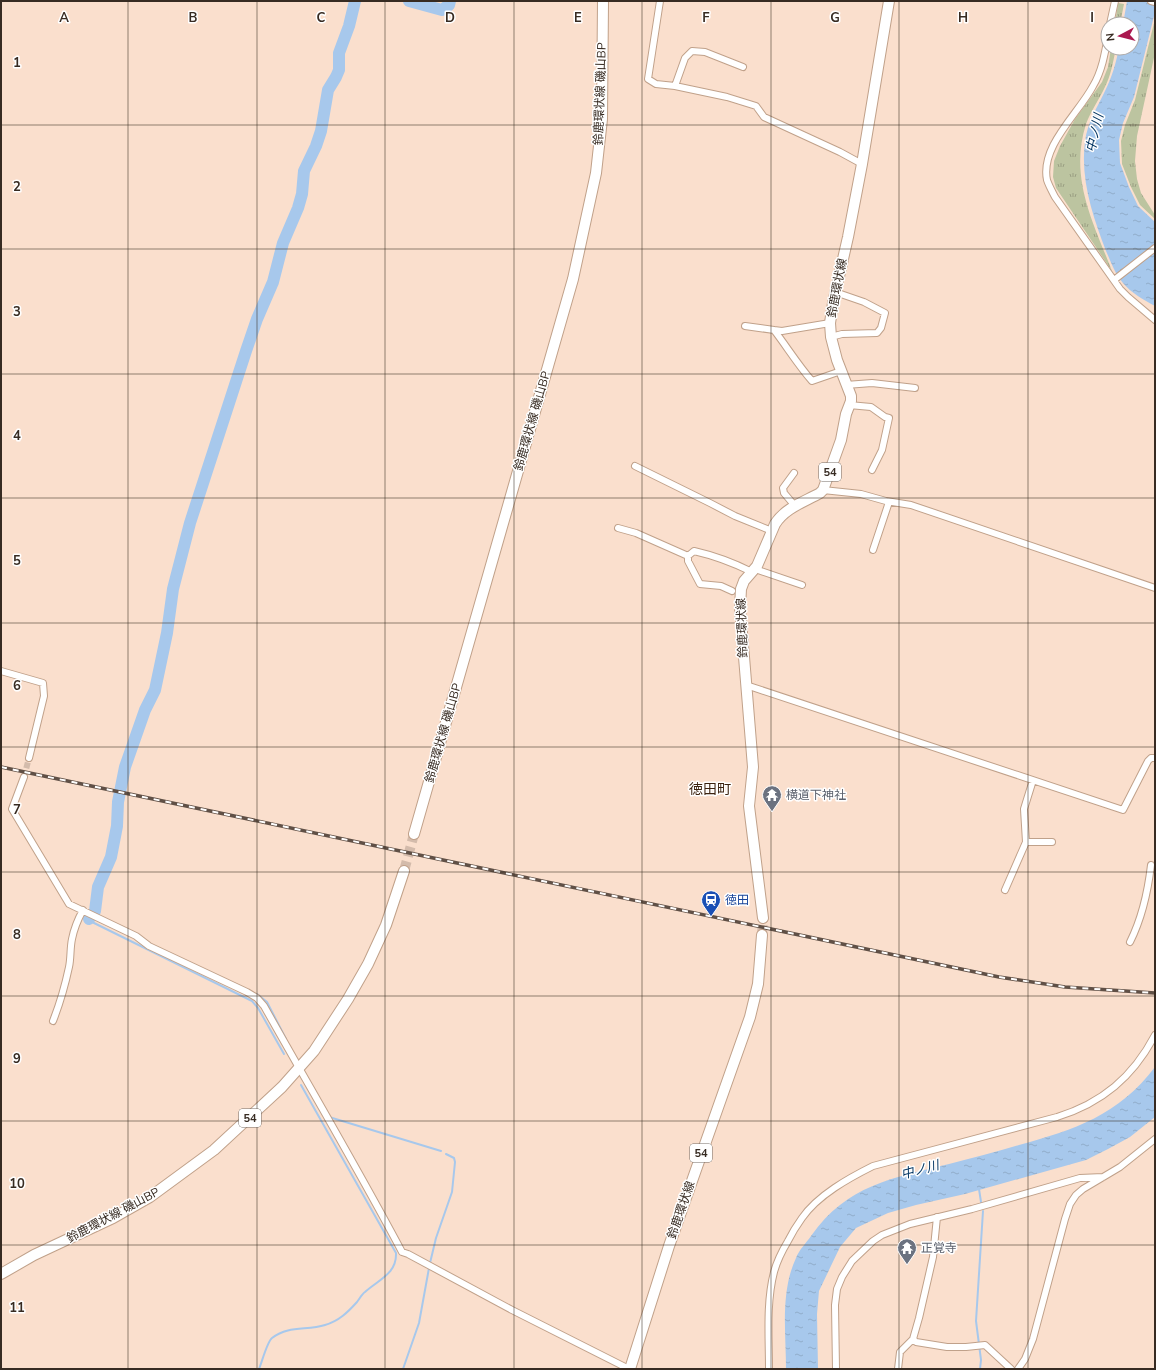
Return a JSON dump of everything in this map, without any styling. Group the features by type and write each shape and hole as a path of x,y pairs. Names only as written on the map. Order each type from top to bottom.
{"main road":[{"name":"鈴鹿環状線 磯山BP","path":"414,834 573,279 596,173 602,119 603,1"},
{"name":"鈴鹿環状線","path":"764,918 749,806 753,768 740,608 741,590 744,582 754,570 764,552 778,519 795,506 823,490 841,440 846,414 850,405 851,396 846,386 831,337 830,323 835,292 862,164 889,1"},
{"name":"鈴鹿環状線 磯山BP","path":"1,1274 34,1256 113,1218 150,1197 214,1150 282,1087 314,1051 348,999 368,964 386,925 404,871"},
{"name":"鈴鹿環状線","path":"629,1369 669,1246 750,1017 758,984 762,936"}],"street":[{"path":"660,1 648,79 656,84 675,86 727,97 756,106 764,117 840,152 862,164"},
{"path":"1112,16 1115,1"},
{"path":"1151,1 1155,2"},
{"path":"675,86 685,58 692,51 705,52 743,67"},
{"path":"1104,56 1093,87 1063,129 1055,143 1050,156 1047,171 1050,187 1055,197 1114,280 1128,297 1155,320"},
{"path":"1114,280 1155,248"},
{"path":"831,337 842,334 878,333 886,313 864,302 835,292"},
{"path":"745,326 782,331 830,323"},
{"path":"774,330 812,381 841,371"},
{"path":"846,386 872,383 915,388"},
{"path":"850,405 871,407 885,417 889,418 882,450 872,470"},
{"path":"635,466 710,502 735,516 772,531"},
{"path":"794,473 783,488 784,493 795,506"},
{"path":"823,490 860,494 889,502 911,505 1155,588"},
{"path":"873,550 889,502"},
{"path":"618,528 688,556"},
{"path":"688,556 694,551 712,555 802,585"},
{"path":"688,556 688,561 700,584 721,586 732,590"},
{"path":"1,671 43,683 44,696 29,758"},
{"path":"746,685 1123,810 1148,761 1151,758 1155,758"},
{"path":"24,777 12,809 69,904 136,936 149,946 253,995 264,1006 370,1192 402,1252 629,1369"},
{"path":"1005,890 1026,842 1024,809 1033,780"},
{"path":"1026,842 1052,842"},
{"path":"1130,942 1136,931 1148,889 1151,865"},
{"path":"53,1021 60,1004 66,981 72,939 76,924 84,910"},
{"path":"769,1369 769,1302 777,1262 802,1216 826,1195 846,1180 873,1166 1057,1117 1082,1108 1104,1095 1126,1077 1143,1055 1155,1035"},
{"path":"1018,1369 1033,1339 1070,1204 1083,1189 1120,1167 1155,1139"},
{"path":"836,1369 835,1297 839,1284 847,1269 864,1248 882,1235 910,1224 972,1209 1080,1178 1103,1177"},
{"path":"898,1369 900,1352 913,1339 919,1318 934,1257 937,1217"},
{"path":"913,1339 916,1342 947,1347 987,1347 1011,1369"}],"green space":[{"path":"1118,3 1124,4 1122,16 1116,16"},
{"path":"1155,19 1155,53 1137,136 1135,161 1137,179 1141,193 1155,215 1155,219 1140,205 1131,187 1122,164 1121,141 1125,125 1135,100"},
{"path":"1110,56 1114,56 1112,69 1106,84 1086,124 1081,144 1080,163 1082,181 1091,217 1112,271 1056,188 1053,177 1054,161 1060,146 1075,119 1102,82 1108,67"}],"water":[{"name":"中ノ川","path":"1127,1 1155,1 1155,12 1134,97 1123,123 1119,140 1120,163 1129,187 1138,206 1155,222 1155,306 1126,287 1115,272 1092,211 1084,170 1085,142 1088,128 1110,80 1117,56 1140,56 1140,16 1124,16"},
{"path":"1155,1067 1155,1117 1130,1137 1108,1149 1086,1160 965,1194 888,1213 856,1228 840,1247 819,1291 817,1314 818,1369 786,1369 785,1313 791,1271 797,1255 825,1219 840,1205 855,1194 890,1179 1002,1150 1077,1126 1111,1109 1141,1084"}],"waterway":[{"path":"89,919 95,911 98,887 111,857 117,826 118,802 125,767 145,710 155,690 167,633 173,589 190,523 257,319 273,282 283,243 298,208 302,194 304,171 316,146 321,131 328,90 339,70 339,53 349,26 355,1"},
{"path":"409,1 442,10 449,5 450,1"},
{"path":"89,919 92,922 252,1001 258,1008 284,1054"},
{"path":"257,994 267,1002 286,1039"},
{"path":"259,1369 266,1348 272,1338 285,1331 318,1327 339,1319 364,1293 386,1276 395,1260 396,1253 301,1085"},
{"path":"329,1117 441,1151"},
{"path":"430,1263 436,1238 452,1192 455,1162 454,1158 446,1154"},
{"path":"979,1189 981,1202"},
{"path":"980,1369 981,1360 976,1321 983,1211"},
{"path":"403,1369 419,1323 429,1268"}],"tunnel":[{"path":"24,777 29,758"},
{"path":"404,871 414,834"},
{"path":"762,935 763,918"}],"railway":[{"path":"1,767 999,977 1065,987 1155,993"}],"place":[{"name":"横道下神社","path":"772,812"},
{"name":"徳田","path":"711,917"},
{"name":"正覚寺","path":"907,1265"}],"district":[{"name":"徳田町","path":"710,789"}]}
